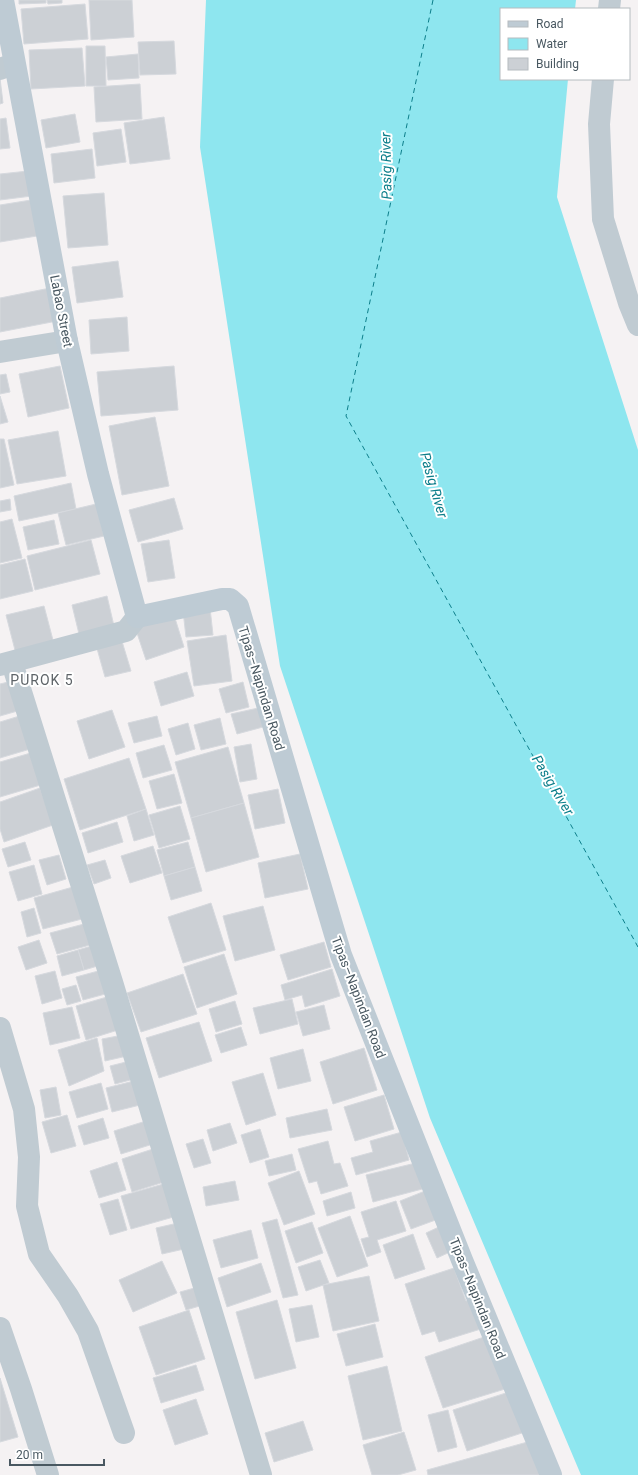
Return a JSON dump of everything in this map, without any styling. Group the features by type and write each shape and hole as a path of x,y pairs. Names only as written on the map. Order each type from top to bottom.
{"main road":[{"name":"Labao Street","path":"3,0 7,66 38,182 67,341 98,474 137,618"},
{"name":"Tipas–Napindan Road","path":"137,618 222,599 230,599 238,606 341,955 462,1260 552,1475"}],"street":[{"path":"603,80 600,124 603,219 628,303 638,325"},
{"path":"0,352 67,341"},
{"path":"137,618 126,631 6,664 112,982 261,1475"},
{"path":"0,1028 24,1109 29,1157 27,1206 39,1254 68,1296 88,1332 124,1433"},
{"path":"0,1328 48,1475"}],"water":[{"name":"Pasig River","path":"206,0 576,0 575,8 500,8 500,80 568,80 557,197 638,450 638,1475 581,1475 430,1118 280,666 200,147"}],"building":[{"path":"19,0 46,0 46,3 19,4"},
{"path":"47,0 62,0 62,3 48,4"},
{"path":"89,0 132,0 134,37 91,40"},
{"path":"85,4 88,39 24,44 21,9"},
{"path":"174,41 176,74 140,75 138,42"},
{"path":"86,46 105,46 106,86 86,86"},
{"path":"82,48 85,86 31,89 29,50"},
{"path":"138,54 139,78 108,80 106,57"},
{"path":"0,78 3,103 0,104"},
{"path":"140,84 142,119 96,122 94,87"},
{"path":"75,114 80,142 46,148 41,120"},
{"path":"164,117 170,159 130,164 124,123"},
{"path":"6,118 10,148 0,149 0,119"},
{"path":"121,129 126,162 97,166 93,133"},
{"path":"92,149 95,178 54,183 51,154"},
{"path":"28,171 32,196 0,200 0,174"},
{"path":"104,193 108,245 68,248 63,196"},
{"path":"31,200 37,236 0,242 0,205"},
{"path":"118,261 123,297 77,303 72,267"},
{"path":"50,288 57,321 0,332 0,298"},
{"path":"127,317 129,351 91,354 89,320"},
{"path":"60,366 69,408 28,417 19,374"},
{"path":"174,366 178,410 101,416 97,372"},
{"path":"6,374 10,392 0,394 0,375"},
{"path":"0,396 8,422 0,424"},
{"path":"155,417 169,486 122,495 109,426"},
{"path":"58,431 66,476 17,484 8,440"},
{"path":"0,439 4,439 14,485 0,488"},
{"path":"71,483 76,509 19,521 14,496"},
{"path":"174,498 183,529 138,542 129,510"},
{"path":"10,499 11,510 0,512 0,501"},
{"path":"96,504 104,536 66,545 58,513"},
{"path":"12,519 22,558 0,563 0,522"},
{"path":"54,520 59,544 28,550 23,527"},
{"path":"91,540 100,574 35,590 27,556"},
{"path":"169,540 175,578 148,582 141,544"},
{"path":"25,559 33,591 0,599 0,565"},
{"path":"107,596 114,626 79,634 72,605"},
{"path":"44,606 54,644 16,654 6,615"},
{"path":"210,608 213,635 186,637 183,611"},
{"path":"174,615 184,647 146,660 135,627"},
{"path":"226,635 232,681 194,686 187,641"},
{"path":"121,638 131,671 105,677 96,645"},
{"path":"187,672 194,696 161,706 154,682"},
{"path":"12,681 21,710 0,716 0,684"},
{"path":"243,682 249,707 226,713 219,689"},
{"path":"258,708 263,727 237,734 231,714"},
{"path":"112,710 125,747 89,759 77,721"},
{"path":"26,714 37,747 0,758 0,722"},
{"path":"157,716 162,736 134,743 128,723"},
{"path":"220,718 226,744 201,750 194,725"},
{"path":"188,723 195,749 176,755 168,729"},
{"path":"251,744 257,779 240,782 234,747"},
{"path":"164,745 172,770 143,778 136,753"},
{"path":"228,747 244,803 191,818 175,762"},
{"path":"34,752 44,784 0,797 0,762"},
{"path":"129,758 146,809 80,830 64,779"},
{"path":"174,774 182,803 157,809 149,781"},
{"path":"40,788 53,825 4,842 0,829 0,802"},
{"path":"278,789 285,823 255,829 248,795"},
{"path":"244,803 259,857 206,872 191,818"},
{"path":"180,806 190,839 159,848 149,815"},
{"path":"146,809 154,835 134,841 127,816"},
{"path":"117,822 123,842 88,853 82,833"},
{"path":"25,842 31,860 8,867 2,849"},
{"path":"188,842 195,867 164,876 157,850"},
{"path":"153,846 162,873 130,883 121,856"},
{"path":"300,854 308,889 265,898 258,863"},
{"path":"59,855 66,879 47,885 39,860"},
{"path":"105,860 111,878 94,884 87,865"},
{"path":"34,865 42,894 18,901 9,872"},
{"path":"195,867 202,891 171,900 164,876"},
{"path":"73,887 82,919 43,929 34,898"},
{"path":"211,903 226,950 183,963 168,917"},
{"path":"263,906 275,950 235,961 223,916"},
{"path":"34,908 41,933 27,937 21,912"},
{"path":"84,924 90,945 57,954 50,933"},
{"path":"39,940 47,963 26,970 18,947"},
{"path":"324,942 331,967 288,980 280,955"},
{"path":"95,945 101,965 84,970 78,950"},
{"path":"78,950 84,970 62,976 57,956"},
{"path":"224,954 237,994 197,1008 184,967"},
{"path":"332,969 340,996 305,1007 302,995 285,1000 281,985"},
{"path":"102,970 109,993 83,1000 76,977"},
{"path":"55,971 62,998 42,1004 35,976"},
{"path":"183,974 197,1014 141,1032 127,993"},
{"path":"76,985 81,1001 67,1005 62,989"},
{"path":"107,997 118,1030 86,1040 76,1006"},
{"path":"292,999 298,1024 260,1034 253,1008"},
{"path":"235,1001 242,1024 216,1032 209,1009"},
{"path":"324,1005 330,1029 303,1036 296,1012"},
{"path":"72,1007 80,1038 50,1045 43,1013"},
{"path":"199,1022 212,1061 159,1078 146,1038"},
{"path":"241,1027 247,1045 221,1053 215,1035"},
{"path":"123,1035 127,1056 105,1061 102,1039"},
{"path":"97,1038 104,1071 69,1086 58,1050"},
{"path":"364,1048 377,1090 333,1104 320,1062"},
{"path":"303,1049 311,1081 278,1089 270,1058"},
{"path":"130,1061 134,1079 115,1084 110,1066"},
{"path":"263,1073 276,1115 246,1125 232,1082"},
{"path":"134,1081 140,1105 112,1112 106,1088"},
{"path":"101,1083 108,1109 77,1118 69,1092"},
{"path":"56,1087 61,1115 45,1118 40,1090"},
{"path":"384,1095 394,1129 355,1141 344,1107"},
{"path":"327,1109 332,1130 290,1138 286,1118"},
{"path":"67,1115 76,1146 51,1153 42,1122"},
{"path":"103,1118 109,1138 84,1145 78,1126"},
{"path":"146,1121 153,1144 121,1154 114,1131"},
{"path":"230,1123 237,1143 213,1151 207,1130"},
{"path":"260,1129 269,1157 250,1163 241,1135"},
{"path":"402,1132 409,1160 356,1175 351,1158 373,1152 370,1141"},
{"path":"203,1139 211,1163 194,1168 186,1144"},
{"path":"328,1141 334,1164 340,1163 348,1186 321,1194 317,1181 309,1183 298,1149"},
{"path":"153,1149 164,1182 132,1192 122,1159"},
{"path":"292,1154 296,1170 269,1176 265,1161"},
{"path":"117,1162 126,1190 99,1198 90,1171"},
{"path":"420,1162 426,1188 373,1202 366,1175"},
{"path":"299,1171 315,1214 284,1225 268,1183"},
{"path":"235,1181 239,1200 206,1206 203,1187"},
{"path":"167,1183 177,1216 131,1229 121,1196"},
{"path":"430,1189 441,1218 411,1229 400,1201"},
{"path":"351,1192 355,1208 327,1216 323,1201"},
{"path":"118,1199 127,1230 110,1235 100,1204"},
{"path":"396,1201 406,1231 377,1240 381,1252 367,1257 361,1239 369,1237 361,1212"},
{"path":"350,1216 368,1266 337,1277 318,1228"},
{"path":"277,1219 298,1295 283,1298 262,1223"},
{"path":"312,1222 323,1253 296,1263 285,1231"},
{"path":"178,1223 184,1249 162,1254 156,1228"},
{"path":"441,1226 452,1251 437,1258 426,1233"},
{"path":"251,1230 258,1258 221,1268 213,1240"},
{"path":"413,1234 425,1269 395,1279 383,1245"},
{"path":"320,1260 329,1283 306,1291 298,1267"},
{"path":"162,1261 177,1293 133,1312 119,1280"},
{"path":"261,1263 271,1292 227,1307 218,1278"},
{"path":"454,1268 466,1301 474,1299 484,1328 439,1342 435,1331 422,1335 405,1284"},
{"path":"369,1276 379,1321 333,1331 323,1285"},
{"path":"198,1287 203,1305 186,1310 180,1292"},
{"path":"277,1300 296,1368 255,1379 236,1312"},
{"path":"312,1305 319,1337 296,1342 289,1309"},
{"path":"189,1310 205,1359 156,1375 139,1327"},
{"path":"375,1324 383,1357 346,1366 337,1334"},
{"path":"487,1336 505,1389 443,1408 425,1357"},
{"path":"196,1365 204,1390 161,1403 153,1378"},
{"path":"387,1366 402,1431 363,1440 348,1376"},
{"path":"0,1378 18,1437 0,1442"},
{"path":"512,1391 525,1432 467,1451 453,1410"},
{"path":"196,1399 208,1434 175,1445 163,1410"},
{"path":"448,1410 457,1447 438,1452 428,1415"},
{"path":"303,1421 313,1450 274,1462 265,1433"},
{"path":"404,1432 416,1470 398,1475 372,1475 363,1445"},
{"path":"531,1441 541,1475 428,1475 427,1470"}],"ferry route":[{"path":"433,0 346,416 638,947"}],"district":[{"name":"PUROK 5","path":"42,680"}]}
